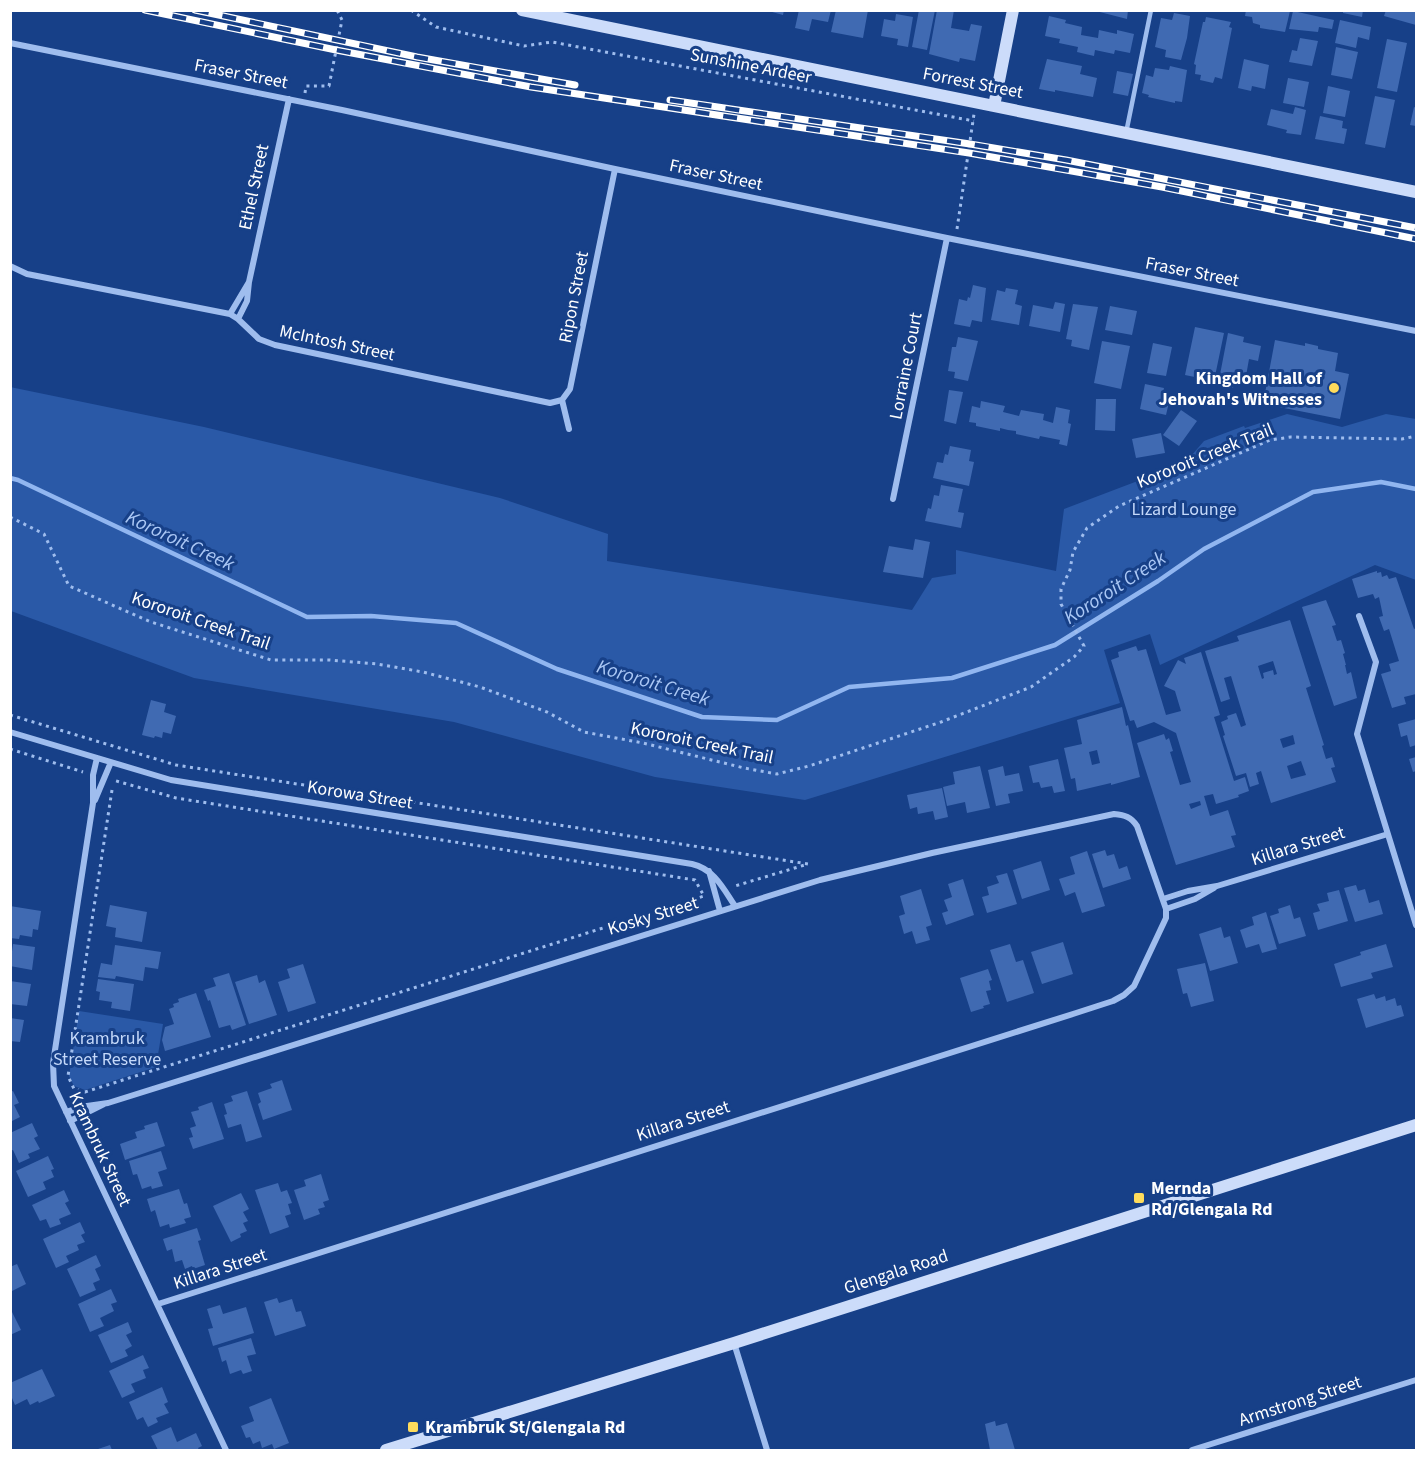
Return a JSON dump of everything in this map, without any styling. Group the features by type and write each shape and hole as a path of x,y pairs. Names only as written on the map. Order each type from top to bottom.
{"street":[{"name":"Forrest Street","path":"522,10 1416,192"},
{"path":"994,106 1013,10"},
{"name":"Fraser Street","path":"10,43 303,102 955,240 1416,331"},
{"name":"Ethel Street","path":"238,319 247,301 249,282 288,99"},
{"name":"Ripon Street","path":"562,400 570,389 615,169"},
{"name":"Lorraine Court","path":"893,499 947,238"},
{"name":"McIntosh Street","path":"10,266 27,274 230,314 258,339 275,345 550,402 562,400"},
{"name":"Ethel Street","path":"230,314 249,282"},
{"path":"562,400 569,429"},
{"path":"1359,616 1376,662 1357,734 1416,925"},
{"name":"Korowa Street","path":"10,732 171,780 692,864 708,871"},
{"name":"Krambruk Street","path":"97,758 93,775 93,803 53,1064 54,1086 226,1450"},
{"name":"Krambruk Street","path":"93,803 111,762"},
{"name":"Kosky Street","path":"70,1121 108,1103 820,880 1114,814 1126,816 1137,826 1163,899"},
{"name":"Killara Street","path":"1163,899 1188,891 1217,886 1388,834"},
{"path":"708,871 735,906"},
{"path":"708,871 720,911"},
{"name":"Killara Street","path":"158,1304 1113,1001 1124,996 1134,986 1162,928 1166,909 1195,899 1217,886"},
{"path":"1163,899 1166,909"},
{"name":"Kosky Street","path":"66,1112 108,1103"},
{"name":"Glengala Road","path":"386,1450 734,1343 1416,1125"},
{"path":"734,1343 767,1450"},
{"name":"Armstrong Street","path":"1192,1450 1416,1380"}],"lane":[{"path":"1126,133 1151,10"}],"path":[{"path":"303,102 306,86 329,86 342,20 337,10"},
{"name":"Sunshine Ardeer","path":"411,10 436,27 524,46 552,42 974,121 955,240"},
{"name":"Kororoit Creek Trail","path":"10,517 44,534 69,586 151,622 271,660 329,660 377,664 423,672 480,687 547,712 584,732 644,742 744,768 777,774 809,766 941,722 1031,687 1074,657 1084,646 1061,604 1061,589 1070,570 1073,552 1087,528 1119,506 1270,440 1291,437 1402,439 1416,436"},
{"path":"10,715 176,765 808,864 724,889"},
{"path":"10,749 93,775"},
{"path":"105,779 114,780 176,798 695,880 704,896 85,1092 74,1089 68,1076 114,780"}],"green space":[{"name":"Lizard Lounge","path":"10,387 204,427 500,498 608,534 607,561 912,610 932,578 956,574 956,550 1056,571 1064,509 1185,463 1204,441 1244,426 1245,428 1287,414 1342,427 1386,414 1416,419 1416,580 1375,565 1160,665 1150,634 1104,650 1120,703 805,800 655,777 454,722 194,678 11,611"},
{"name":"Krambruk Street Reserve","path":"79,1011 163,1024 156,1067 85,1090 74,1086 69,1076"}],"building":[{"path":"765,10 784,10 783,15"},
{"path":"799,10 831,10 828,22 812,19 809,31 795,28"},
{"path":"836,10 868,10 863,38 831,32"},
{"path":"919,10 935,10 927,50 912,47"},
{"path":"937,10 954,10 951,28 969,31 971,24 982,26 975,61 960,58 959,62 929,54"},
{"path":"1092,10 1128,10 1127,19"},
{"path":"1246,10 1290,11 1285,32 1260,28 1260,25 1253,23 1252,17 1245,16"},
{"path":"1343,10 1363,10 1362,17 1343,13"},
{"path":"1386,10 1416,10 1416,25 1384,16"},
{"path":"1293,11 1334,20 1332,29 1319,27 1318,32 1289,29"},
{"path":"1174,13 1190,16 1181,60 1165,57 1166,50 1155,47 1161,18 1172,20"},
{"path":"896,14 913,17 908,47 897,45 898,39 881,36 884,19 895,21"},
{"path":"1049,16 1082,27 1081,35 1098,38 1099,30 1117,34 1117,30 1134,34 1130,53 1115,50 1114,54 1095,50 1094,56 1077,52 1078,47 1059,43 1060,39 1045,36"},
{"path":"1206,17 1231,22 1229,27 1232,28 1222,79 1215,77 1213,83 1200,80 1201,75 1195,74 1196,65 1194,64"},
{"path":"1340,20 1371,27 1369,40 1358,37 1356,48 1335,43"},
{"path":"1300,38 1318,41 1312,66 1289,62 1292,50 1297,51"},
{"path":"1387,39 1407,43 1397,92 1377,88"},
{"path":"1336,47 1358,52 1352,79 1331,75"},
{"path":"1047,59 1082,66 1080,74 1097,78 1093,97 1039,89"},
{"path":"1244,59 1269,65 1265,89 1252,86 1251,91 1238,88"},
{"path":"1170,66 1187,70 1182,102 1175,101 1175,103 1148,97 1149,95 1142,93 1146,75 1153,77 1155,68 1169,70"},
{"path":"1117,71 1133,74 1128,96 1113,93"},
{"path":"1288,78 1309,82 1304,107 1283,103"},
{"path":"1328,86 1350,91 1345,117 1323,113"},
{"path":"1375,96 1395,100 1385,148 1365,144"},
{"path":"1295,107 1306,110 1301,135 1286,133 1287,130 1267,125 1271,109 1293,114"},
{"path":"1414,107 1416,108 1416,126 1410,125"},
{"path":"1320,116 1343,121 1342,128 1347,129 1344,144 1315,139"},
{"path":"973,285 986,288 982,322 972,320 970,327 954,324 959,299 967,301 968,297 970,298"},
{"path":"1006,288 1018,290 1015,304 1022,306 1019,325 991,320 997,290 1005,292"},
{"path":"1055,302 1065,304 1060,332 1029,326 1033,305 1053,309"},
{"path":"1073,304 1098,307 1089,350 1071,346 1072,340 1066,339"},
{"path":"1110,306 1137,311 1132,335 1105,330"},
{"path":"1195,327 1224,333 1214,381 1185,375"},
{"path":"1228,333 1244,337 1243,342 1261,346 1258,361 1249,359 1246,376 1235,374 1233,388 1218,385"},
{"path":"958,337 978,341 968,381 954,378 955,372 948,371 952,347 956,347"},
{"path":"1275,340 1305,346 1305,343 1318,346 1318,349 1338,353 1335,371 1349,374 1340,419 1263,404"},
{"path":"1102,341 1130,346 1121,389 1094,383"},
{"path":"1153,343 1172,347 1166,376 1147,373"},
{"path":"1145,384 1164,388 1162,396 1170,398 1166,415 1140,409"},
{"path":"949,390 963,392 956,424 944,421"},
{"path":"1096,399 1116,399 1115,431 1095,430"},
{"path":"981,401 1005,406 1003,412 1019,416 1021,410 1044,414 1043,420 1053,423 1056,407 1070,410 1068,423 1071,424 1067,446 1059,444 1060,440 1040,436 1039,439 1016,434 1016,431 1000,428 1000,431 976,426 976,423 969,422 972,406 980,408"},
{"path":"1181,410 1197,421 1179,446 1163,435"},
{"path":"1161,433 1165,453 1136,458 1132,439"},
{"path":"950,446 971,450 969,461 974,462 969,486 933,478 937,462 943,463"},
{"path":"941,485 963,489 958,512 964,513 961,528 925,521 934,495 939,496"},
{"path":"915,539 930,542 923,578 883,572 889,546 913,550"},
{"path":"1377,571 1377,573 1381,572 1382,577 1387,575 1389,579 1396,577 1414,629 1416,628 1416,694 1404,697 1406,704 1392,708 1381,674 1391,671 1389,664 1399,661 1389,629 1384,631 1379,617 1383,616 1379,597 1375,599 1373,594 1358,598 1352,579"},
{"path":"1326,600 1336,625 1332,626 1337,641 1341,640 1345,653 1343,654 1347,674 1351,672 1357,698 1334,706 1302,607"},
{"path":"1290,620 1311,686 1306,688 1324,745 1322,746 1326,759 1332,757 1335,767 1331,768 1336,782 1271,803 1261,771 1256,773 1259,784 1250,787 1246,773 1236,776 1223,736 1225,735 1221,722 1228,719 1227,716 1236,713 1241,727 1246,725 1231,676 1224,678 1230,699 1221,702 1205,651 1239,641 1237,636","holes":["1273,661 1277,674 1274,675 1273,670 1263,673 1264,678 1262,679 1258,666","1293,735 1295,744 1283,748 1280,739","1301,761 1306,775 1291,779 1287,766"]},
{"path":"1136,646 1138,651 1146,649 1166,715 1181,711 1175,691 1164,686 1178,660 1186,664 1184,658 1201,652 1220,715 1214,717 1234,781 1245,777 1249,791 1238,795 1239,797 1216,804 1213,794 1204,796 1210,816 1228,810 1236,835 1231,836 1235,847 1176,865 1137,743 1164,734 1166,740 1169,738 1173,751 1170,752 1180,785 1191,782 1176,733 1154,722 1137,728 1134,720 1130,721 1111,660 1119,657 1118,652","holes":["1200,801 1201,805 1191,809 1189,804"]},
{"path":"151,700 166,704 164,712 176,716 171,734 163,732 162,738 142,735"},
{"path":"1122,707 1140,777 1077,791 1075,778 1071,779 1064,748 1082,744 1077,720","holes":["1097,750 1100,763 1092,765 1089,752"]},
{"path":"1416,719 1416,745 1410,747 1407,735 1401,737 1398,724"},
{"path":"1416,757 1416,771 1413,772 1409,759"},
{"path":"1058,759 1065,791 1054,793 1052,786 1041,788 1039,782 1033,783 1029,766"},
{"path":"980,766 990,808 967,813 965,802 947,806 943,787 955,784 953,772"},
{"path":"1003,766 1005,776 1019,773 1023,791 1008,794 1010,803 996,806 988,770"},
{"path":"942,788 948,817 935,820 933,811 918,814 917,807 910,809 907,795"},
{"path":"1105,850 1107,856 1114,854 1119,869 1127,866 1131,879 1103,888 1092,854"},
{"path":"1087,851 1105,906 1082,913 1075,892 1065,896 1059,879 1075,874 1070,857"},
{"path":"1041,861 1050,890 1022,899 1013,870"},
{"path":"1007,873 1017,904 987,913 982,897 989,895 987,887 999,883 996,876"},
{"path":"963,879 974,915 946,925 942,913 948,911 944,900 952,897 948,884"},
{"path":"1356,885 1358,891 1365,889 1369,903 1379,900 1383,914 1355,922 1344,888"},
{"path":"921,889 932,925 926,927 930,940 916,944 912,931 904,934 899,916 905,914 900,896"},
{"path":"1339,890 1348,921 1318,930 1313,913 1320,911 1317,904 1329,901 1327,893"},
{"path":"110,905 147,912 142,942 115,937 116,928 106,926"},
{"path":"1290,905 1294,919 1300,917 1306,936 1279,944 1270,916 1279,913 1278,909"},
{"path":"10,906 41,911 38,930 33,929 32,937 20,935 19,939 10,938"},
{"path":"1266,912 1277,949 1262,953 1259,944 1246,948 1240,930 1254,925 1252,917"},
{"path":"1221,927 1224,938 1230,936 1238,963 1210,971 1199,934"},
{"path":"1063,942 1073,974 1042,984 1031,952"},
{"path":"13,944 35,947 32,970 10,966"},
{"path":"1010,944 1016,962 1023,960 1034,993 1007,1002 990,950"},
{"path":"1386,944 1393,967 1371,973 1373,978 1341,987 1334,964 1361,955 1360,952"},
{"path":"115,945 161,952 158,969 145,967 143,981 116,976 115,979 98,977 101,963 112,965"},
{"path":"1205,963 1214,1001 1191,1007 1187,993 1183,994 1177,969"},
{"path":"303,964 316,1003 288,1012 278,982 290,978 287,969"},
{"path":"988,969 992,980 989,981 991,990 986,991 990,1004 971,1012 960,978"},
{"path":"229,973 246,1025 232,1030 230,1025 219,1028 210,1000 208,1001 204,990 216,986 213,978"},
{"path":"257,975 259,983 265,980 277,1015 249,1024 235,982"},
{"path":"98,979 134,984 130,1011 111,1008 112,1002 99,1000 100,992 96,991"},
{"path":"10,981 31,984 27,1006 10,1004"},
{"path":"196,993 211,1037 165,1051 162,1040 165,1027 174,1024 169,1009 174,1007 173,1004 179,1002 178,999"},
{"path":"1374,994 1376,999 1385,996 1386,1001 1395,998 1397,1006 1401,1005 1404,1016 1366,1028 1357,999"},
{"path":"10,1018 24,1020 20,1042 10,1041"},
{"path":"282,1080 292,1110 263,1120 258,1104 261,1102 258,1093 272,1088 270,1084"},
{"path":"13,1091 19,1103 14,1105 20,1117 10,1122 10,1092"},
{"path":"247,1091 262,1137 246,1142 241,1124 228,1128 224,1115 227,1114 224,1104 233,1101 231,1096"},
{"path":"212,1102 224,1139 193,1149 189,1138 193,1137 190,1128 196,1126 191,1112"},
{"path":"157,1122 165,1146 125,1160 120,1144 137,1138 135,1132"},
{"path":"32,1123 38,1136 34,1138 40,1149 28,1154 30,1158 19,1163 13,1150 10,1151 10,1133"},
{"path":"161,1151 167,1169 158,1172 163,1186 142,1189 137,1174 133,1175 129,1161"},
{"path":"48,1156 54,1169 51,1170 54,1177 43,1182 46,1189 28,1197 16,1171"},
{"path":"321,1174 329,1200 323,1202 325,1207 318,1209 320,1214 304,1220 294,1190 306,1186 304,1180"},
{"path":"278,1183 281,1192 287,1190 292,1203 288,1204 291,1214 285,1216 289,1227 270,1234 255,1190"},
{"path":"179,1189 184,1204 187,1203 191,1217 184,1219 186,1223 170,1228 169,1224 160,1227 155,1210 151,1212 147,1199"},
{"path":"64,1190 69,1201 65,1203 71,1214 59,1219 61,1224 50,1228 46,1219 40,1221 32,1205"},
{"path":"241,1193 249,1209 243,1212 248,1221 243,1223 247,1231 231,1242 213,1206"},
{"path":"80,1222 85,1233 81,1235 85,1242 77,1245 79,1250 66,1256 69,1262 56,1268 43,1239"},
{"path":"197,1228 205,1265 185,1269 182,1260 175,1262 172,1249 167,1251 163,1239"},
{"path":"96,1255 101,1266 95,1269 100,1280 93,1283 96,1290 80,1297 67,1269"},
{"path":"17,1264 26,1284 10,1292 10,1267"},
{"path":"111,1289 117,1302 111,1304 114,1311 100,1318 104,1326 90,1332 78,1304"},
{"path":"277,1298 279,1303 292,1299 296,1312 301,1311 306,1326 275,1336 264,1302"},
{"path":"220,1305 223,1314 246,1307 254,1333 213,1346 208,1329 213,1328 207,1309"},
{"path":"10,1308 21,1330 10,1335"},
{"path":"128,1322 132,1332 126,1335 132,1346 125,1350 128,1356 111,1363 98,1335"},
{"path":"251,1338 256,1354 247,1356 252,1371 243,1374 241,1370 230,1374 226,1360 222,1362 218,1348"},
{"path":"143,1355 149,1368 143,1370 146,1378 131,1384 135,1392 122,1398 109,1371"},
{"path":"42,1369 55,1396 39,1403 38,1401 30,1405 27,1399 15,1405 12,1398 10,1399 10,1383"},
{"path":"162,1387 168,1402 164,1404 169,1413 156,1418 158,1422 148,1427 143,1417 137,1420 129,1402"},
{"path":"271,1398 289,1443 274,1449 272,1444 262,1448 260,1441 253,1444 250,1437 246,1438 241,1426 254,1421 249,1407"},
{"path":"995,1421 996,1426 1007,1423 1015,1450 990,1450 985,1424"},
{"path":"171,1427 177,1442 196,1433 202,1446 198,1448 199,1450 158,1450 151,1436"},
{"path":"110,1445 112,1450 95,1450"}],"waterway":[{"name":"Kororoit Creek","path":"10,478 307,617 371,616 456,623 557,669 702,717 777,720 849,687 952,678 1055,645 1158,581 1204,549 1313,492 1381,482 1416,489"}],"railway":[{"path":"145,10 336,50 531,87 969,153 1162,187 1416,239"},
{"path":"195,10 417,57 575,85"},
{"path":"670,100 1066,160 1416,228"}],"place":[{"name":"Kingdom Hall of Jehovah's Witnesses","path":"1334,388"},
{"name":"Mernda Rd/Glengala Rd","path":"1139,1198"},
{"name":"Krambruk St/Glengala Rd","path":"413,1427"}]}
